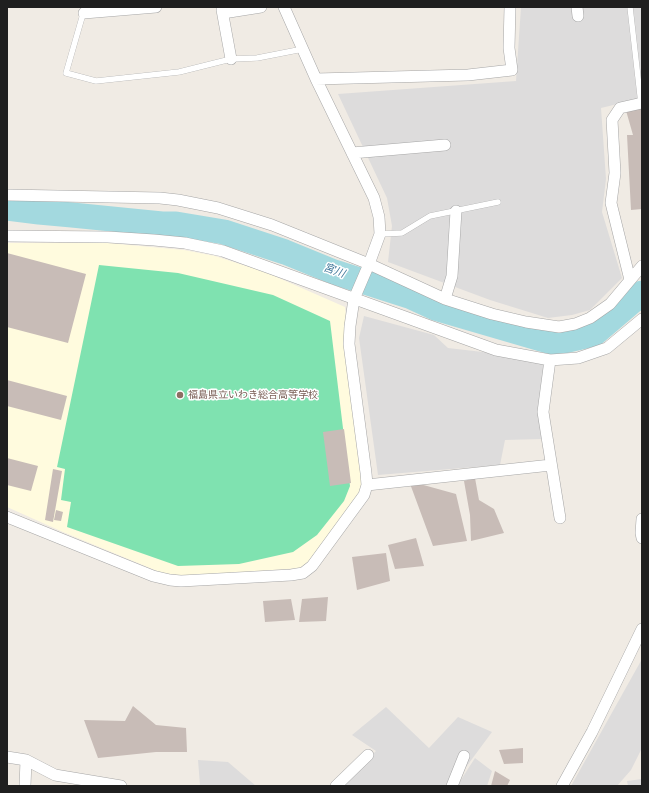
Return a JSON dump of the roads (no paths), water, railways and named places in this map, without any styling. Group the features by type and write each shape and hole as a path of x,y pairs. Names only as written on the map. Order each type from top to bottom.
{"street":[{"path":"84,10 156,7"},
{"path":"222,9 223,13 261,7"},
{"path":"7,517 153,576 170,580 181,581 291,575 303,573 312,566 364,495 367,485 349,344 350,326 356,295 380,234 379,217 374,198 316,79 284,7"},
{"path":"316,79 468,75 512,70 509,48 510,7"},
{"path":"222,9 231,59"},
{"path":"630,280 610,203 615,173 612,120 620,108 641,103"},
{"path":"352,153 445,146"},
{"path":"7,195 160,198 218,208 272,225 445,299 492,314 526,322 559,327 574,324 590,318 610,304 642,266"},
{"path":"445,299 452,276 456,211"},
{"path":"7,236 108,237 154,240 185,243 224,251 356,295 496,350 550,360 578,358 607,348 642,319"},
{"path":"550,360 543,412 560,518"},
{"path":"367,485 552,465"},
{"path":"642,519 642,538"},
{"path":"562,786 592,732 642,629"},
{"path":"336,786 368,755"},
{"path":"452,786 464,756"},
{"path":"7,757 26,760 55,775 121,786"},
{"path":"25,786 26,760"}],"lane":[{"path":"630,7 641,103"},
{"path":"84,10 66,73 96,81 179,72 231,59 257,58 303,49"},
{"path":"380,234 402,233 430,216 498,202"}],"waterway":[{"name":"宮川","path":"7,208 162,224 176,224 224,232 285,252 334,272 409,296 435,308 555,343 594,334 642,293"}],"place":[{"name":"福島県立いわき総合高等学校","path":"180,395"}]}
